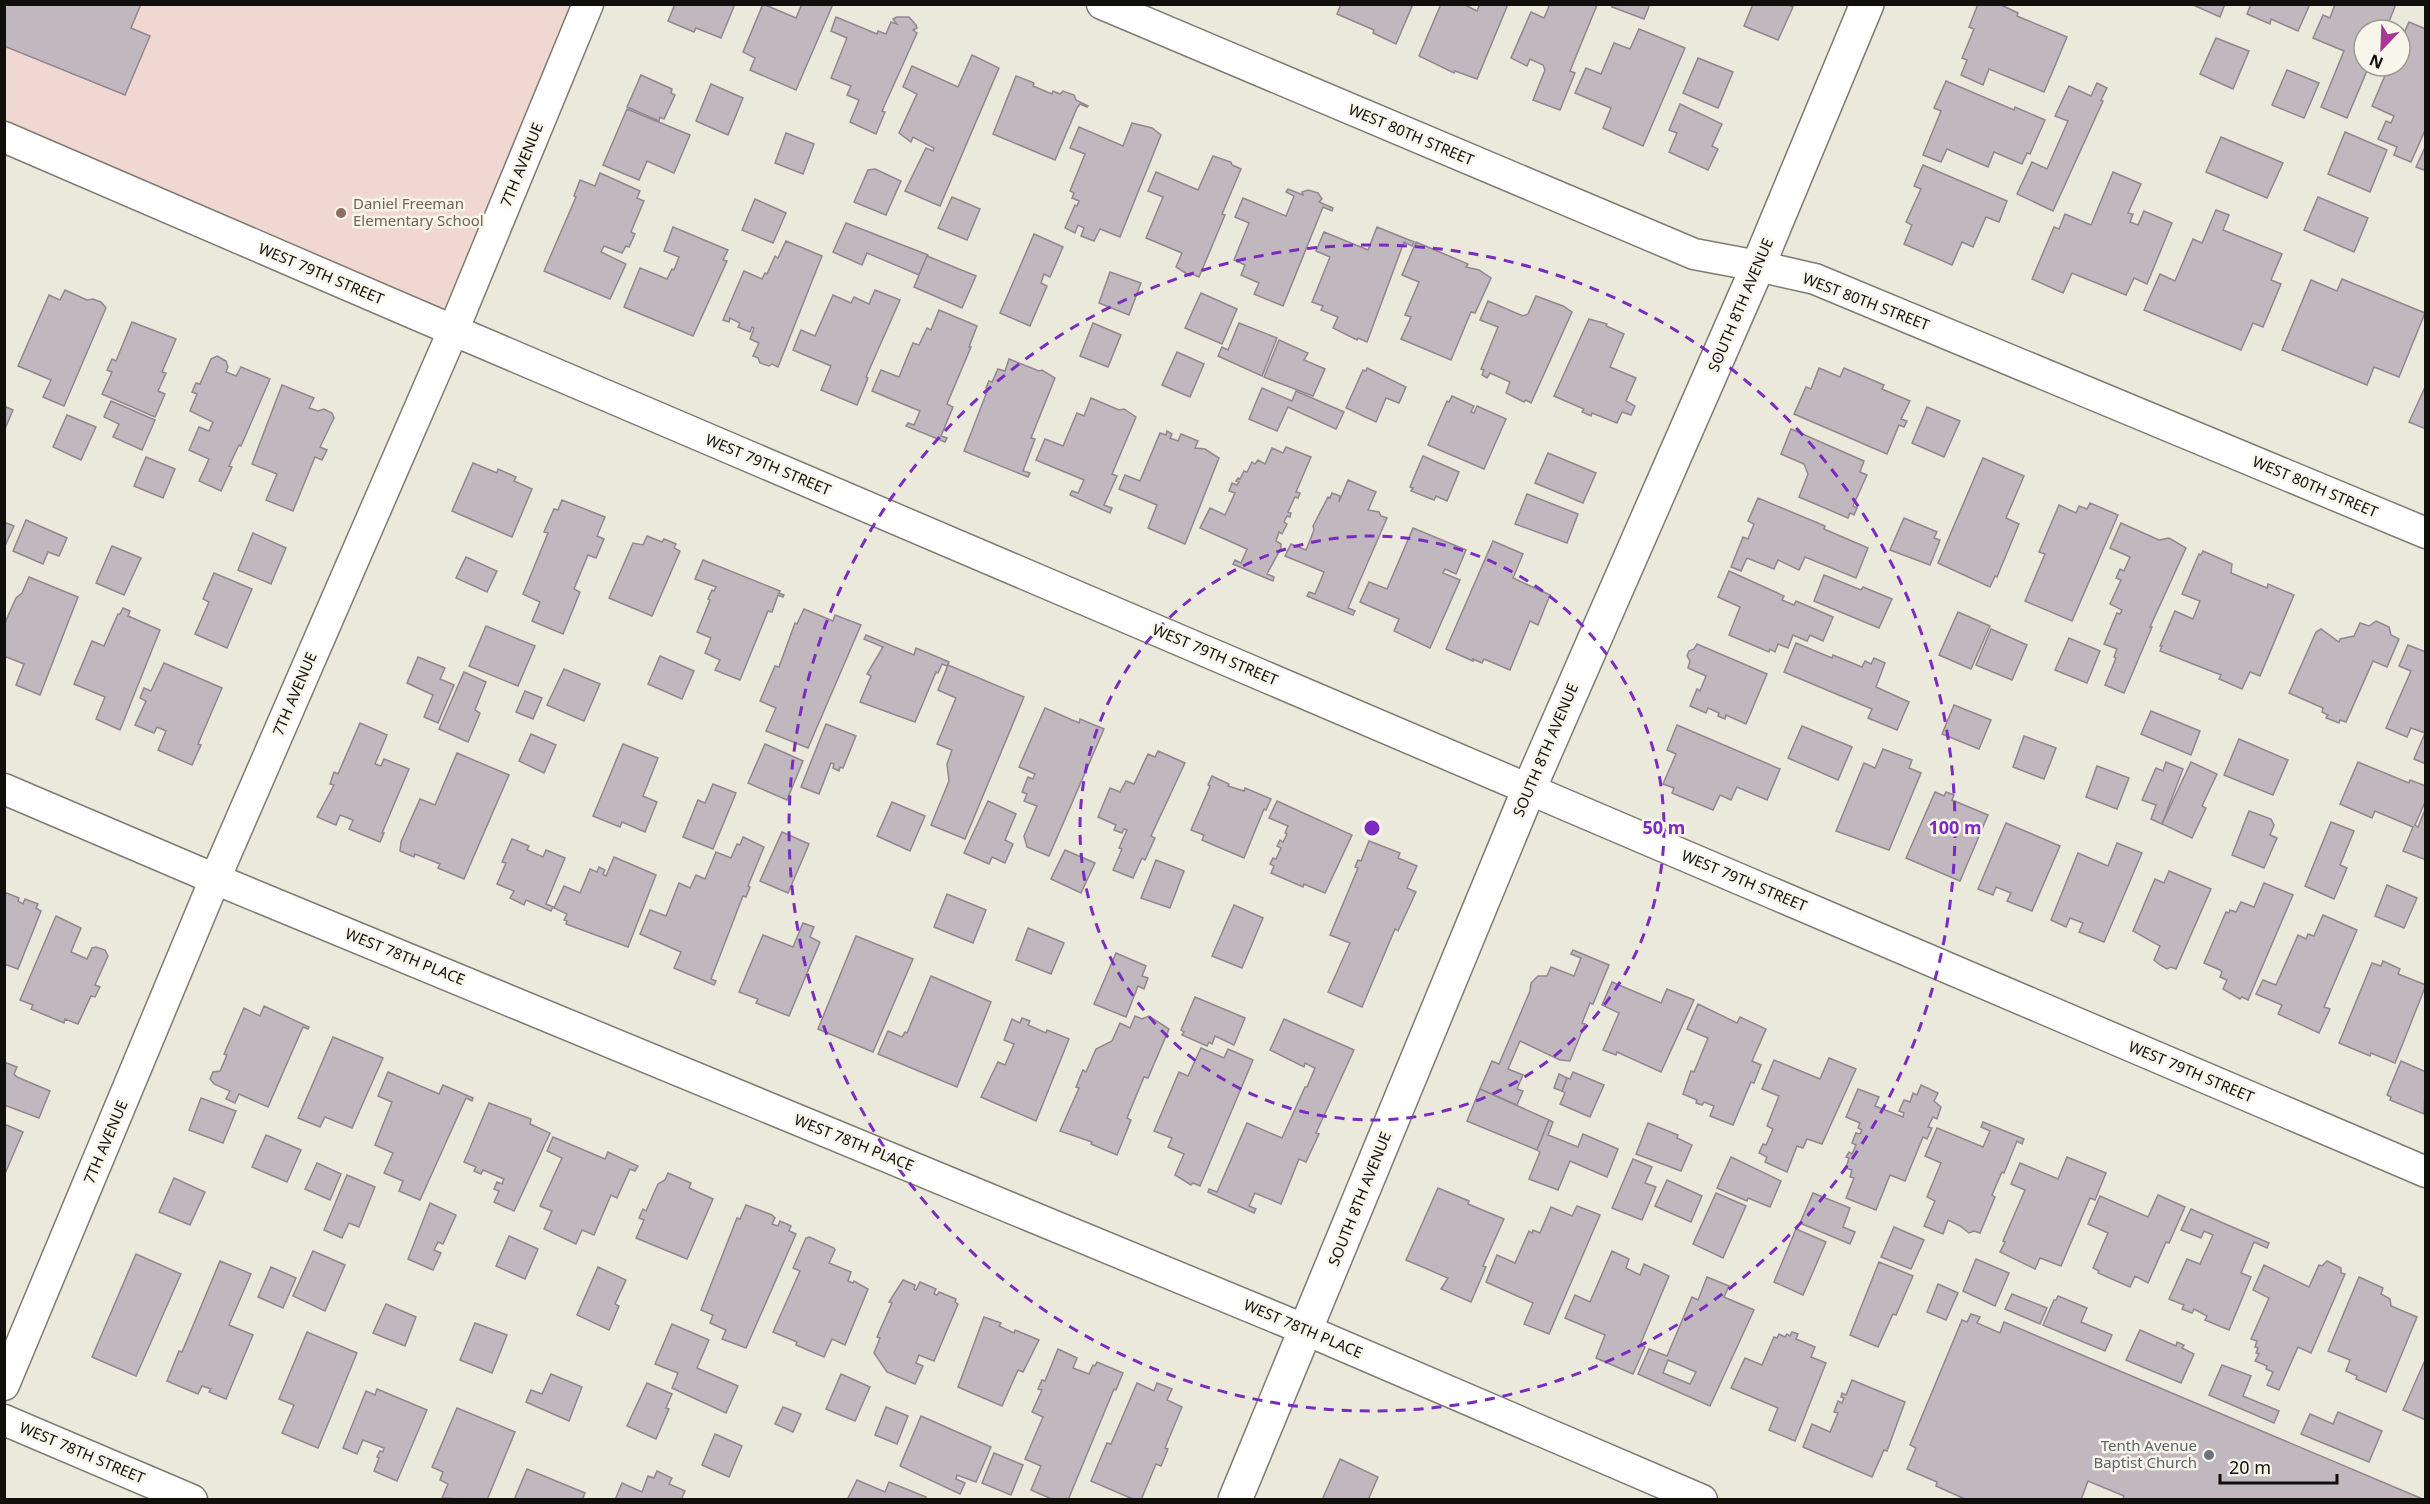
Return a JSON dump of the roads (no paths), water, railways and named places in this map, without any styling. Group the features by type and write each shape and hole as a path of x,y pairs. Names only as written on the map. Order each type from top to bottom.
{"street":[{"name":"7TH AVENUE","path":"4,1385 215,879 453,331 588,4"},
{"name":"WEST 80TH STREET","path":"1102,4 1694,254 1815,279 2426,533"},
{"name":"SOUTH 8TH AVENUE","path":"1234,1500 1529,789 1758,266 1867,4"},
{"name":"WEST 79TH STREET","path":"4,137 453,331 2426,1172"},
{"name":"WEST 78TH PLACE","path":"4,789 215,879 1306,1330 1702,1500"},
{"name":"WEST 78TH STREET","path":"4,1420 192,1500"}],"place":[{"name":"Daniel Freeman Elementary School","path":"341,213"},
{"name":"Tenth Avenue Baptist Church","path":"2209,1455"}]}
